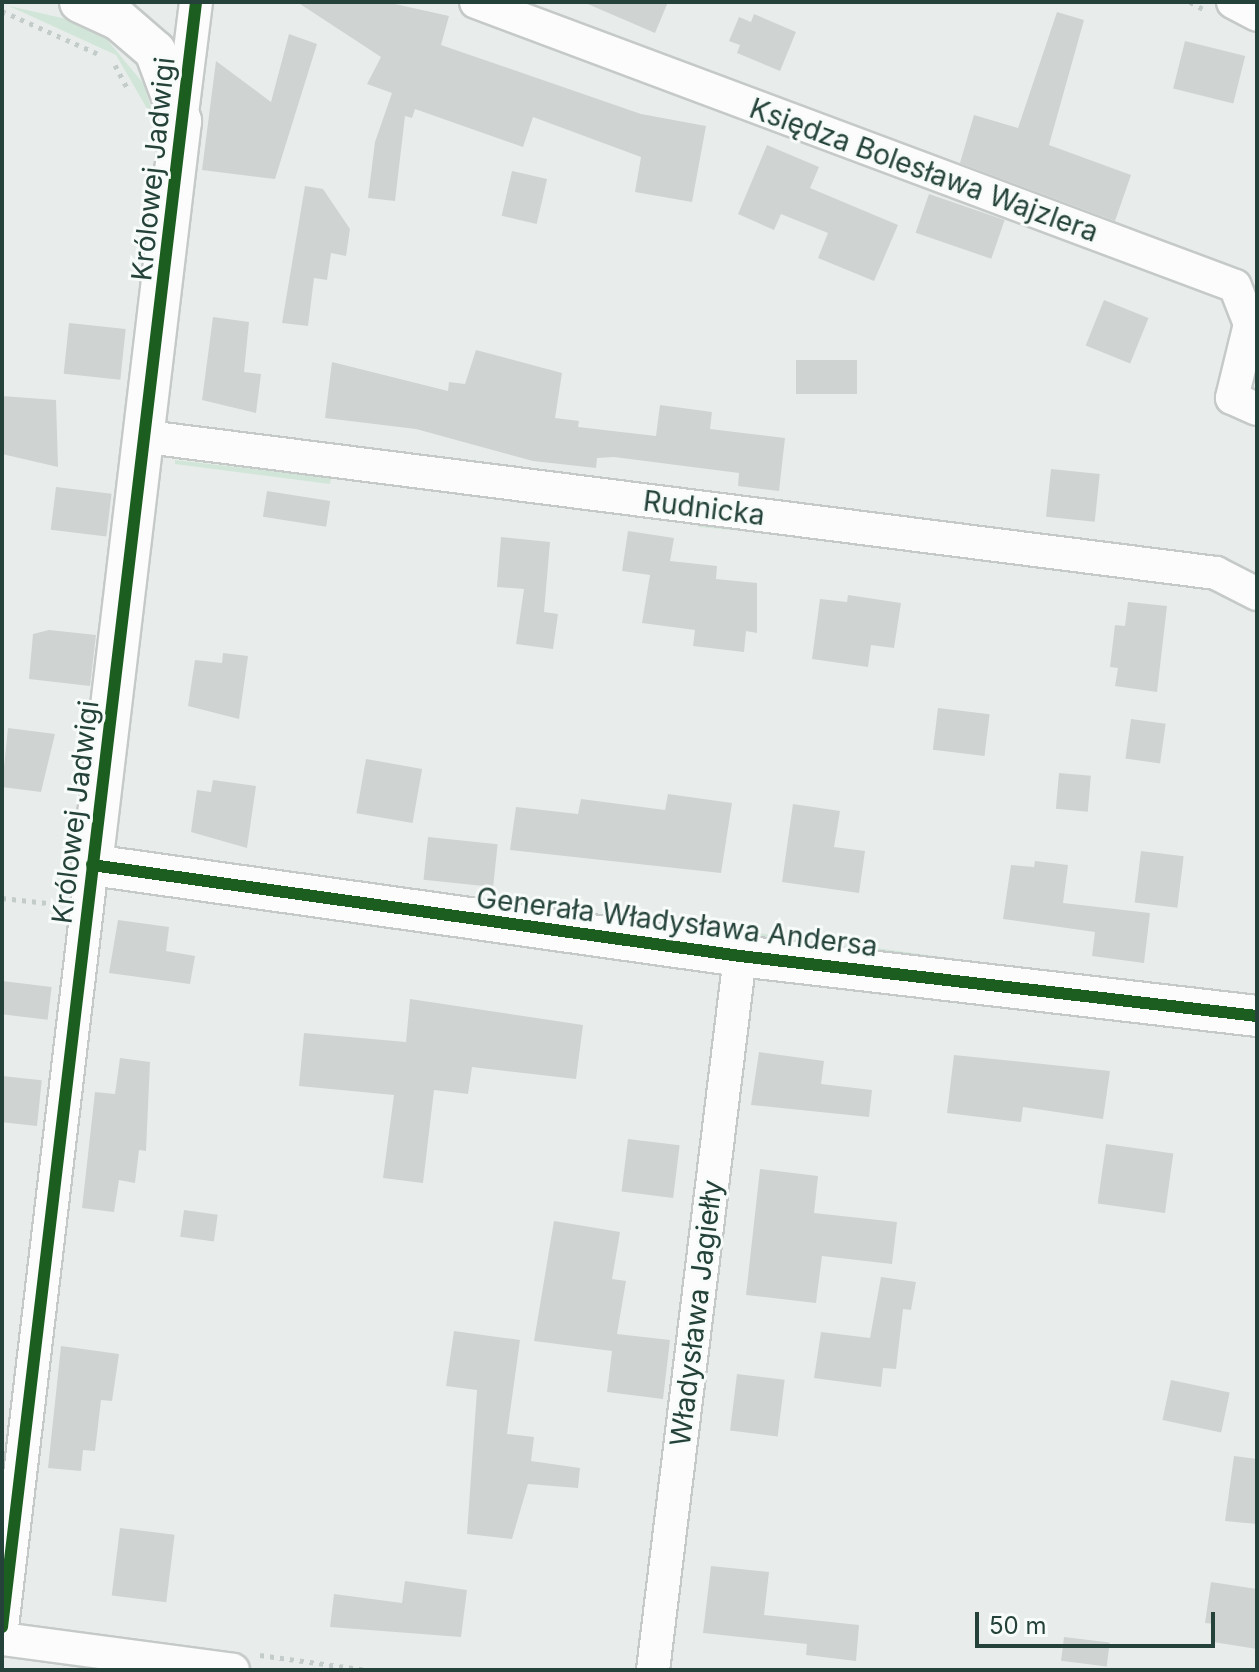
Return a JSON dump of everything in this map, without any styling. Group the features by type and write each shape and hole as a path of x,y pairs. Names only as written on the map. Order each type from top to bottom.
{"street":[{"path":"80,2 119,20 155,51 181,121"},
{"name":"Królowej Jadwigi","path":"2,1627 92,865 147,437 196,2"},
{"name":"Księdza Bolesława Wajzlera","path":"476,2 1235,286 1250,324 1232,398 1257,409"},
{"path":"1233,2 1257,15"},
{"name":"Rudnicka","path":"147,437 1216,573 1257,594"},
{"name":"Generała Władysława Andersa","path":"92,865 740,956 1257,1016"},
{"name":"Władysława Jagiełły","path":"653,1670 740,956"},
{"path":"2,1639 233,1670"}],"path":[{"path":"2,11 111,60 120,75"},
{"path":"2,898 70,905"}],"green space":[{"path":"9,6 71,20 104,36 143,83 157,126 116,55"},
{"path":"175,460 331,478 330,484 175,464"},
{"path":"701,522 870,543 699,527"},
{"path":"707,926 826,943 825,949 706,932"},
{"path":"846,944 1039,970 1038,975 845,950"}],"building":[{"path":"297,2 386,2 449,16 441,45 641,114 706,126 692,202 635,192 641,157 533,117 523,147 415,109 412,118 405,116 395,201 368,198 375,142 392,93 367,84 381,57"},
{"path":"583,2 668,2 655,33"},
{"path":"1057,12 1084,20 1049,145 1131,175 1115,221 960,163 974,115 1018,128"},
{"path":"754,14 796,32 780,71 737,53 740,45 729,41 739,17 751,22"},
{"path":"289,34 317,44 275,179 202,170 216,61 271,102"},
{"path":"1185,41 1245,56 1233,104 1173,89"},
{"path":"767,145 819,167 810,188 898,225 874,281 818,258 828,233 781,214 774,230 738,214"},
{"path":"512,171 547,179 537,224 502,216"},
{"path":"305,186 323,189 350,229 346,256 331,253 327,280 314,278 308,326 282,323"},
{"path":"929,194 1005,220 991,259 916,233"},
{"path":"1104,300 1149,318 1130,363 1086,345"},
{"path":"213,317 249,322 244,372 261,374 256,413 202,400"},
{"path":"69,323 126,329 120,380 64,374"},
{"path":"476,350 562,373 555,418 579,421 578,427 656,436 660,405 712,412 710,429 785,438 779,491 738,486 739,473 614,457 597,458 596,468 533,461 416,429 325,418 332,362 448,391 449,382 465,384"},
{"path":"796,360 857,360 857,394 796,394"},
{"path":"2,396 56,400 58,467 2,454"},
{"path":"1051,469 1100,474 1095,522 1046,517"},
{"path":"56,487 112,494 106,537 51,530"},
{"path":"267,491 330,501 326,527 263,517"},
{"path":"628,531 674,538 670,561 717,566 716,579 757,583 757,633 746,631 744,652 693,646 695,630 642,623 650,575 622,571"},
{"path":"501,537 550,542 544,612 558,614 553,649 516,644 524,589 497,587"},
{"path":"848,595 901,603 894,648 871,645 868,667 812,659 820,599 847,602"},
{"path":"1128,602 1167,606 1157,692 1115,686 1118,668 1110,667 1115,625 1125,626"},
{"path":"49,630 96,635 90,686 29,679 33,634"},
{"path":"223,653 248,656 239,719 188,706 195,660 222,663"},
{"path":"938,708 990,714 984,756 933,750"},
{"path":"1131,719 1166,724 1160,763 1125,759"},
{"path":"8,728 55,734 41,792 2,787"},
{"path":"366,759 422,769 413,823 356,813"},
{"path":"1059,773 1091,776 1088,812 1056,809"},
{"path":"213,780 256,786 247,848 191,832 197,790 211,792"},
{"path":"668,794 732,803 721,873 510,850 516,807 578,814 581,799 665,810"},
{"path":"793,804 840,811 834,847 865,851 859,893 782,882"},
{"path":"428,837 498,844 493,887 424,880"},
{"path":"1141,851 1184,856 1177,908 1135,903"},
{"path":"1035,861 1068,865 1063,903 1150,913 1144,963 1092,956 1095,932 1003,919 1011,865 1034,867"},
{"path":"118,920 169,927 166,951 195,956 190,984 109,973"},
{"path":"2,981 52,987 48,1020 2,1014"},
{"path":"410,999 583,1025 576,1079 472,1067 468,1094 434,1090 423,1183 383,1178 394,1095 299,1086 304,1033 406,1042"},
{"path":"759,1052 824,1061 821,1084 872,1090 869,1117 751,1105"},
{"path":"954,1055 1110,1071 1103,1119 1023,1107 1021,1122 947,1113"},
{"path":"120,1058 150,1062 146,1151 139,1150 135,1183 119,1180 114,1212 82,1208 95,1092 115,1094"},
{"path":"2,1076 42,1080 37,1126 2,1122"},
{"path":"628,1139 680,1145 673,1198 622,1192"},
{"path":"1106,1144 1173,1153 1165,1213 1098,1203"},
{"path":"760,1169 818,1176 814,1213 897,1222 892,1264 822,1256 816,1303 746,1295"},
{"path":"184,1210 218,1215 214,1241 180,1237"},
{"path":"554,1221 620,1232 612,1279 626,1281 617,1334 670,1340 663,1399 607,1392 612,1351 534,1341"},
{"path":"881,1277 916,1282 911,1310 903,1309 896,1369 883,1368 881,1387 814,1378 821,1332 870,1338"},
{"path":"454,1331 520,1340 507,1434 534,1437 531,1461 580,1468 578,1488 528,1484 512,1539 467,1534 477,1390 446,1386"},
{"path":"61,1346 119,1354 112,1401 101,1400 95,1451 83,1450 81,1471 48,1468"},
{"path":"737,1374 785,1380 778,1436 730,1431"},
{"path":"1171,1380 1230,1392 1221,1433 1162,1420"},
{"path":"1234,1456 1257,1459 1257,1524 1225,1521"},
{"path":"120,1528 175,1535 166,1602 112,1595"},
{"path":"711,1566 769,1572 764,1615 859,1625 856,1661 806,1655 807,1644 703,1633"},
{"path":"405,1581 467,1590 461,1637 330,1627 334,1594 402,1603"},
{"path":"1211,1582 1257,1589 1257,1649 1213,1642 1215,1624 1205,1623"},
{"path":"1064,1637 1110,1643 1107,1666 1061,1661"}],"cycle path":[{"path":"2,1627 196,2"},
{"path":"92,865 740,956 1257,1016"}]}
